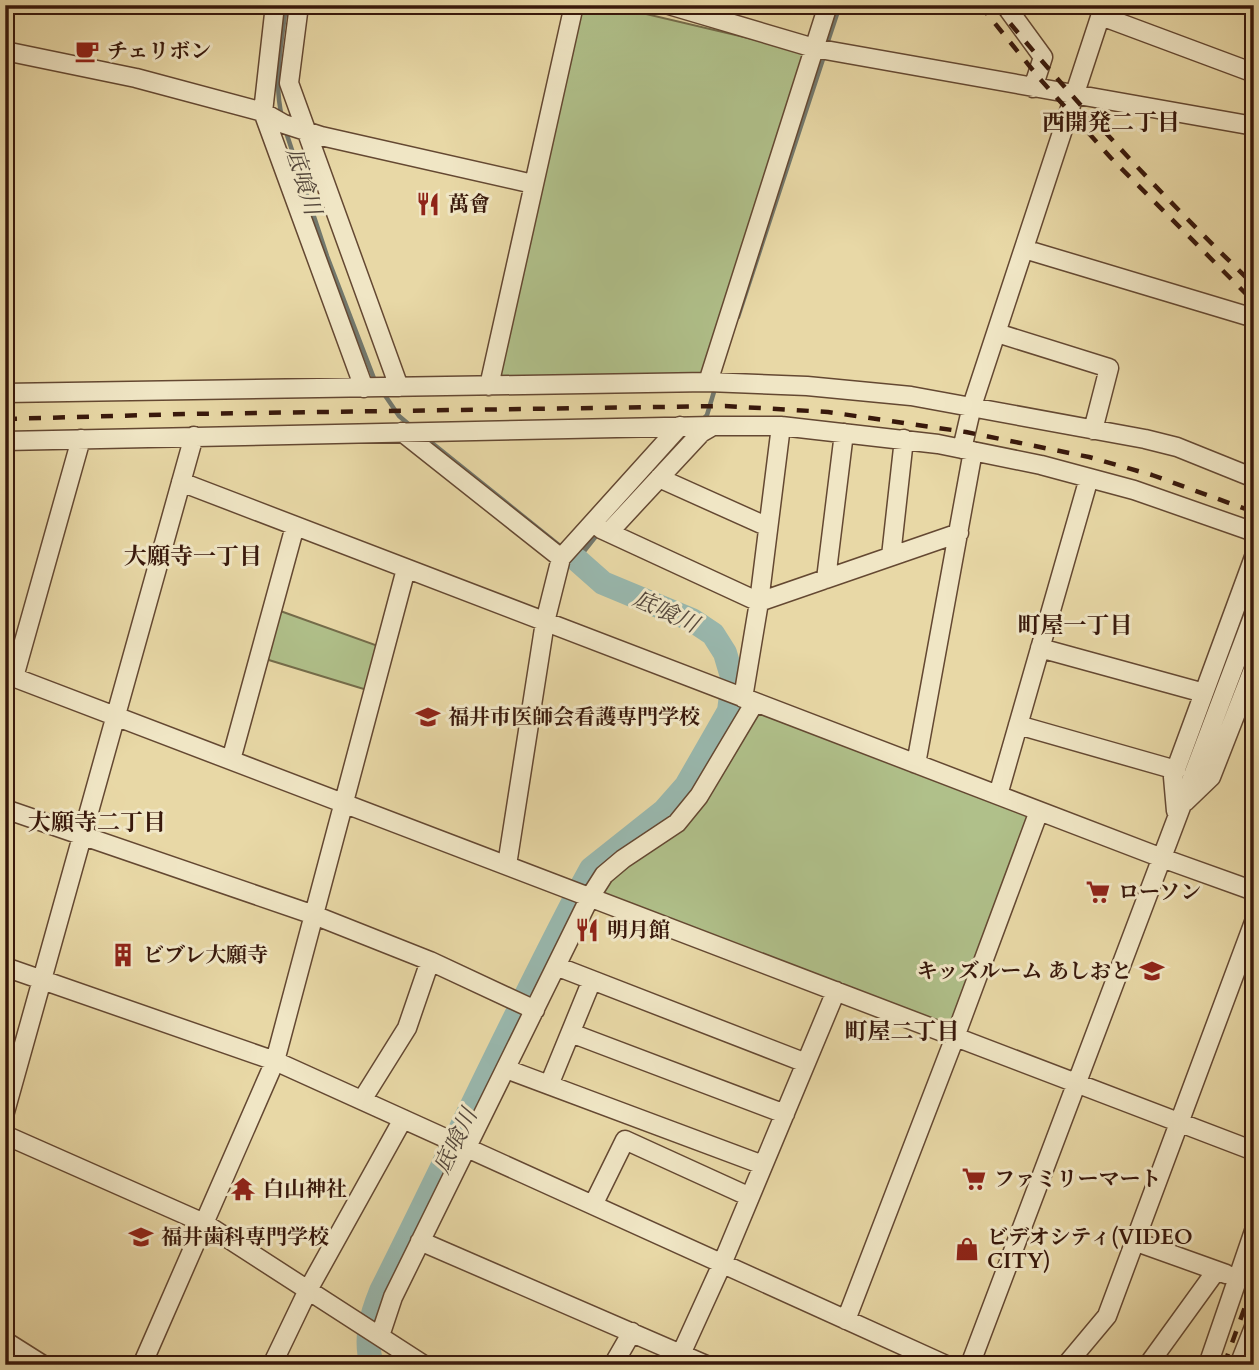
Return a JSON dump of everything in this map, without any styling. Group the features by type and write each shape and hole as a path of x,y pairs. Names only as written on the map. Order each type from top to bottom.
{"street":[{"path":"275,5 263,112 364,388"},
{"path":"299,5 289,83 399,387"},
{"path":"489,386 574,5"},
{"path":"669,5 814,48 1254,126"},
{"path":"708,382 828,5"},
{"path":"1005,5 1044,57 1032,88"},
{"path":"916,764 960,533 972,406 1103,11 1254,73"},
{"path":"5,51 136,78 263,112 284,124 321,136 533,184"},
{"path":"1024,249 1254,318"},
{"path":"997,333 1109,368 1093,430"},
{"path":"5,393 708,382 870,391 972,406 1177,447 1254,478"},
{"path":"507,865 545,622 561,558 680,426"},
{"path":"609,532 701,433 713,426"},
{"path":"380,1336 393,1297 590,897 604,875 677,823 699,796 749,700 781,426"},
{"path":"5,441 781,426 904,439 1041,465 1134,491 1254,532"},
{"path":"402,432 561,558"},
{"path":"826,579 844,433"},
{"path":"5,1112 194,436"},
{"path":"81,439 10,675 1254,1151"},
{"path":"891,556 904,439"},
{"path":"659,478 768,527"},
{"path":"998,795 1089,478"},
{"path":"181,482 1161,858 1254,891"},
{"path":"591,524 759,602 960,533"},
{"path":"231,760 295,526"},
{"path":"1179,812 1173,777 1254,557"},
{"path":"142,1365 275,1061 406,569"},
{"path":"970,1365 1254,614"},
{"path":"1040,648 1204,693"},
{"path":"1179,812 1211,777 1249,696 1254,667"},
{"path":"1018,725 1176,770"},
{"path":"5,809 314,915 430,961 535,1010"},
{"path":"846,1320 1039,811"},
{"path":"1066,1365 1107,1316 1254,922"},
{"path":"362,1100 407,1028 430,961"},
{"path":"556,966 806,1063"},
{"path":"5,967 275,1061 946,1365"},
{"path":"550,1085 592,980"},
{"path":"679,1359 722,1264 836,991"},
{"path":"570,1033 785,1114"},
{"path":"506,1069 763,1165"},
{"path":"272,1365 308,1290 403,1119"},
{"path":"5,1135 204,1223 424,1365"},
{"path":"593,1205 625,1140 750,1197"},
{"path":"1208,1365 1254,1231"},
{"path":"420,1241 632,1332 679,1359 706,1365"},
{"path":"1134,1241 1239,1279"},
{"path":"1148,1365 1216,1270"},
{"path":"1239,1365 1254,1327"},
{"path":"613,1365 632,1332"},
{"path":"5,1341 43,1365"},
{"path":"390,1365 399,1348"}],"green space":[{"path":"581,5 608,5 807,52 703,382 496,386"},
{"path":"272,608 381,647 367,690 259,657"},
{"path":"755,702 1039,811 955,1037 590,897 684,814"}],"waterway":[{"name":"底喰川","path":"282,117 278,75 286,5"},
{"path":"827,44 840,5"},
{"path":"738,317 825,53"},
{"name":"底喰川","path":"285,129 327,256 375,381"},
{"path":"700,422 707,415 716,385"},
{"name":"底喰川","path":"382,391 399,416 412,427"},
{"name":"底喰川","path":"427,439 565,550"},
{"path":"571,555 577,560 600,531"},
{"name":"底喰川","path":"372,1365 370,1328 381,1291 580,889 591,869 664,811 686,786 729,711 733,680 725,653 713,634 692,620 603,583 577,560"}],"railway":[{"path":"980,5 1040,79 1111,158 1254,302"},
{"path":"995,5 1120,149 1254,285"},
{"path":"5,419 725,406 828,412 966,432 1089,457 1152,475 1254,512"},
{"path":"1224,1365 1254,1282"}],"place":[{"name":"チェリボン","path":"87,51"},
{"name":"萬會","path":"428,204"},
{"name":"福井市医師会看護専門学校","path":"428,717"},
{"name":"ローソン","path":"1098,892"},
{"name":"明月館","path":"587,930"},
{"name":"ビブレ大願寺","path":"123,955"},
{"name":"キッズルーム あしおと","path":"1152,971"},
{"name":"ファミリーマート","path":"974,1179"},
{"name":"白山神社","path":"243,1189"},
{"name":"福井歯科専門学校","path":"141,1237"},
{"name":"ビデオシティ(VIDEO CITY)","path":"967,1249"}],"district":[{"name":"西開発二丁目","path":"1111,122"},
{"name":"大願寺一丁目","path":"193,556"},
{"name":"町屋一丁目","path":"1075,625"},
{"name":"大願寺二丁目","path":"97,822"},
{"name":"町屋二丁目","path":"902,1031"}]}
